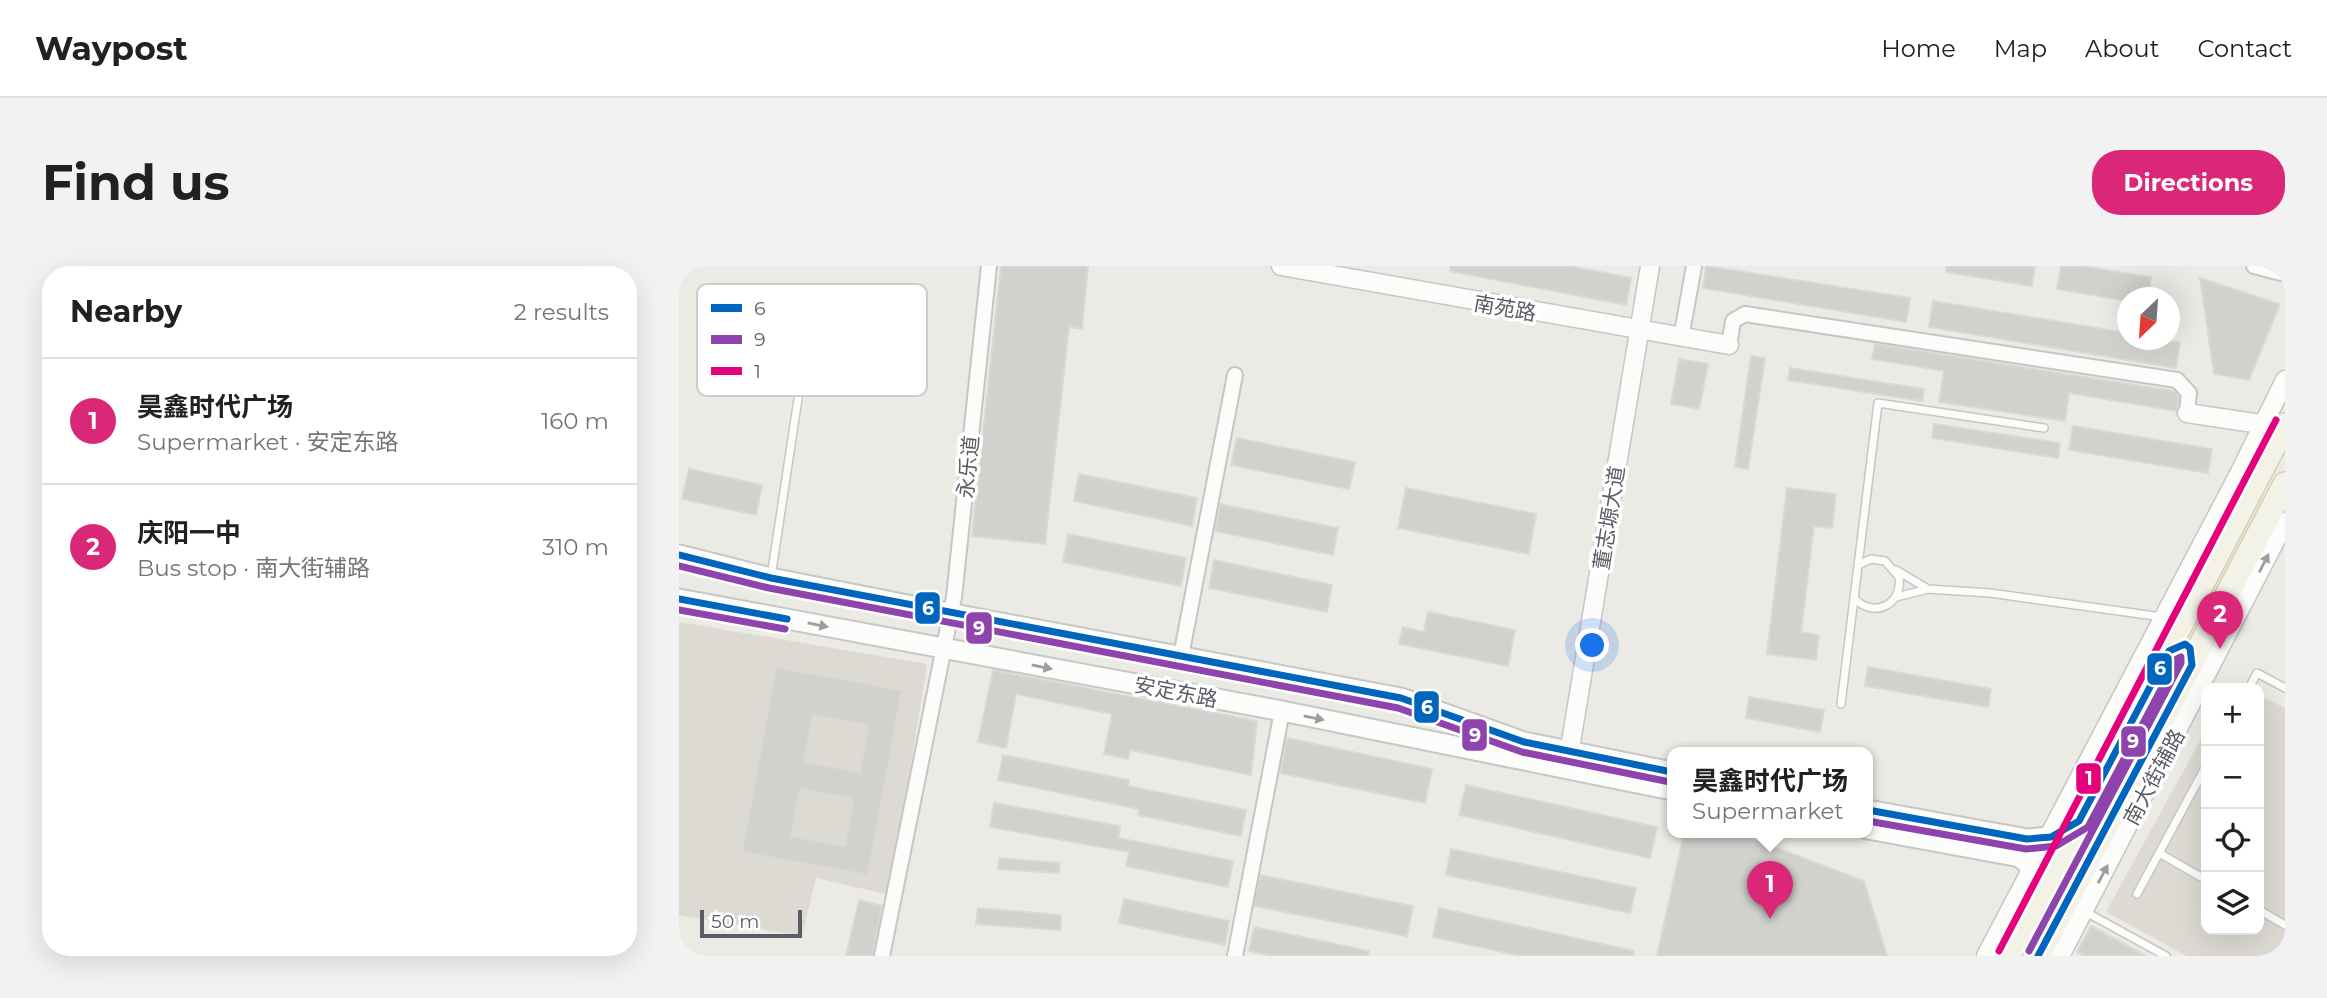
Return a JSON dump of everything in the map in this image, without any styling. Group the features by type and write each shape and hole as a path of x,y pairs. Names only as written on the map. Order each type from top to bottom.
{"main road":[{"path":"2008,956 2272,451 2275,420"},
{"path":"2038,956 2285,484"},
{"name":"安定东路","path":"679,555 771,578 951,614 1401,698 1524,742 1565,760 1667,789"},
{"name":"安定东路","path":"679,599 941,657 1282,711 1565,760 1667,771"},
{"path":"2169,651 2185,644 2192,655 2192,665"},
{"path":"1873,811 2027,839 2049,837 2079,821"},
{"path":"1873,830 2020,858 2032,868 2036,882 2034,907"}],"street":[{"name":"永乐道","path":"882,956 951,614 989,266"},
{"name":"南苑路","path":"1281,266 1730,342"},
{"name":"南苑路","path":"1313,266 1637,327"},
{"name":"董志塬大道","path":"1637,327 1643,266"},
{"name":"董志塬大道","path":"1565,760 1637,327 1650,266"},
{"path":"1682,335 1694,266"},
{"path":"2255,266 2285,274"},
{"path":"1730,342 1733,321 1745,314 2177,380 2189,393 2187,410 2275,420"},
{"path":"1181,656 1235,375"},
{"path":"1986,956 2165,617 2275,420 2285,380"},
{"name":"南大街辅路","path":"2060,956 2285,522"},
{"path":"1235,956 1282,711"}],"lane":[{"path":"771,578 798,396"},
{"path":"1841,704 1878,403 2044,428"},
{"path":"1858,565 1878,559 1928,589"},
{"path":"1896,570 1900,584 1896,597"},
{"path":"1854,598 1865,607 1879,609 1896,597 1928,589 1990,593 2165,617"},
{"path":"2252,683 2257,673 2285,688"},
{"path":"2137,894 2201,775"},
{"path":"2159,853 2201,877"},
{"path":"2084,911 2167,956"},
{"path":"2264,913 2285,925"}],"shaded area":[{"path":"679,622 927,664 890,895 816,878 802,936 679,915"},
{"path":"2264,698 2285,708 2285,956 2187,956 2106,912 2201,739 2201,935 2264,935"}],"building":[{"path":"1001,266 1088,266 1082,329 1069,327 1045,544 972,536"},
{"path":"1451,266 1569,266 1631,278 1626,305 1450,271"},
{"path":"1706,266 1910,298 1906,322 1703,288"},
{"path":"1946,266 2035,266 2032,286 1946,272"},
{"path":"2061,266 2081,266 2151,277 2150,287 2117,287 2117,299 2057,289"},
{"path":"2200,278 2280,304 2249,380 2214,374"},
{"path":"1933,301 2117,331 2117,350 2179,350 2176,368 1929,327"},
{"path":"1875,344 2174,391 2179,396 2178,406 2176,411 2069,393 2065,421 1939,402 1944,371 1872,359"},
{"path":"1751,356 1765,358 1748,469 1735,467"},
{"path":"1679,359 1708,364 1699,409 1671,404"},
{"path":"1790,368 1924,389 1922,401 1788,380"},
{"path":"1934,424 2060,443 2058,458 1932,438"},
{"path":"2073,426 2212,449 2208,473 2069,450"},
{"path":"1237,438 1355,462 1349,489 1231,465"},
{"path":"689,469 762,485 756,515 682,499"},
{"path":"1079,474 1197,498 1192,526 1074,501"},
{"path":"1406,488 1536,514 1529,554 1398,528"},
{"path":"1787,488 1836,494 1832,528 1814,526 1801,632 1819,635 1816,660 1767,654"},
{"path":"1220,504 1338,528 1333,555 1215,531"},
{"path":"1068,534 1186,558 1181,586 1063,562"},
{"path":"1214,560 1332,585 1327,612 1209,588"},
{"path":"1428,612 1515,630 1508,666 1399,644 1403,627 1424,632"},
{"path":"776,667 902,690 868,875 742,852","holes":["813,715 868,725 860,772 804,762","800,789 853,798 845,846 791,836"]},
{"path":"1868,667 1991,689 1988,707 1865,686"},
{"path":"993,670 1257,721 1251,775 1130,750 1128,759 1104,754 1112,714 1016,694 1006,748 978,742"},
{"path":"1749,697 1824,710 1820,732 1746,718"},
{"path":"1287,738 1432,769 1425,803 1280,773"},
{"path":"1003,755 1129,780 1128,786 1246,810 1241,836 1138,815 1139,809 998,780"},
{"path":"1466,785 1657,827 1650,858 1459,815"},
{"path":"994,803 1120,826 1118,838 1233,861 1228,887 1126,866 1129,852 990,827"},
{"path":"1683,838 1751,838 1864,881 1887,956 1657,956"},
{"path":"1451,849 1636,888 1630,913 1446,875"},
{"path":"999,858 1060,863 1059,873 998,869"},
{"path":"1260,875 1413,906 1407,936 1254,906"},
{"path":"1124,899 1229,921 1225,945 1119,923"},
{"path":"859,900 882,906 873,956 846,956"},
{"path":"978,908 1061,915 1060,930 976,924"},
{"path":"1439,908 1634,951 1633,956 1522,956 1433,937"},
{"path":"2091,926 2146,956 2085,956 2077,952"},
{"path":"1254,927 1369,951 1368,956 1274,956 1249,951"}],"transit line":[{"name":"1","path":"1999,951 2276,420"},
{"name":"6","path":"679,555 771,578 1401,698 1524,742 1667,771"},
{"name":"9","path":"679,566 769,588 1398,708 1522,752 1667,781"},
{"name":"6","path":"679,599 787,619"},
{"name":"9","path":"679,610 785,629"},
{"name":"6","path":"1873,811 2027,839 2051,837 2079,821 2169,651 2185,644 2190,648 2192,665 2038,956"},
{"name":"9","path":"1873,822 2026,849 2056,846 2088,827 2177,659 2181,657 2181,663 2029,951"}],"place":[{"name":"庆阳一中","path":"2220,649"},
{"name":"昊鑫时代广场","path":"1770,919"}]}
